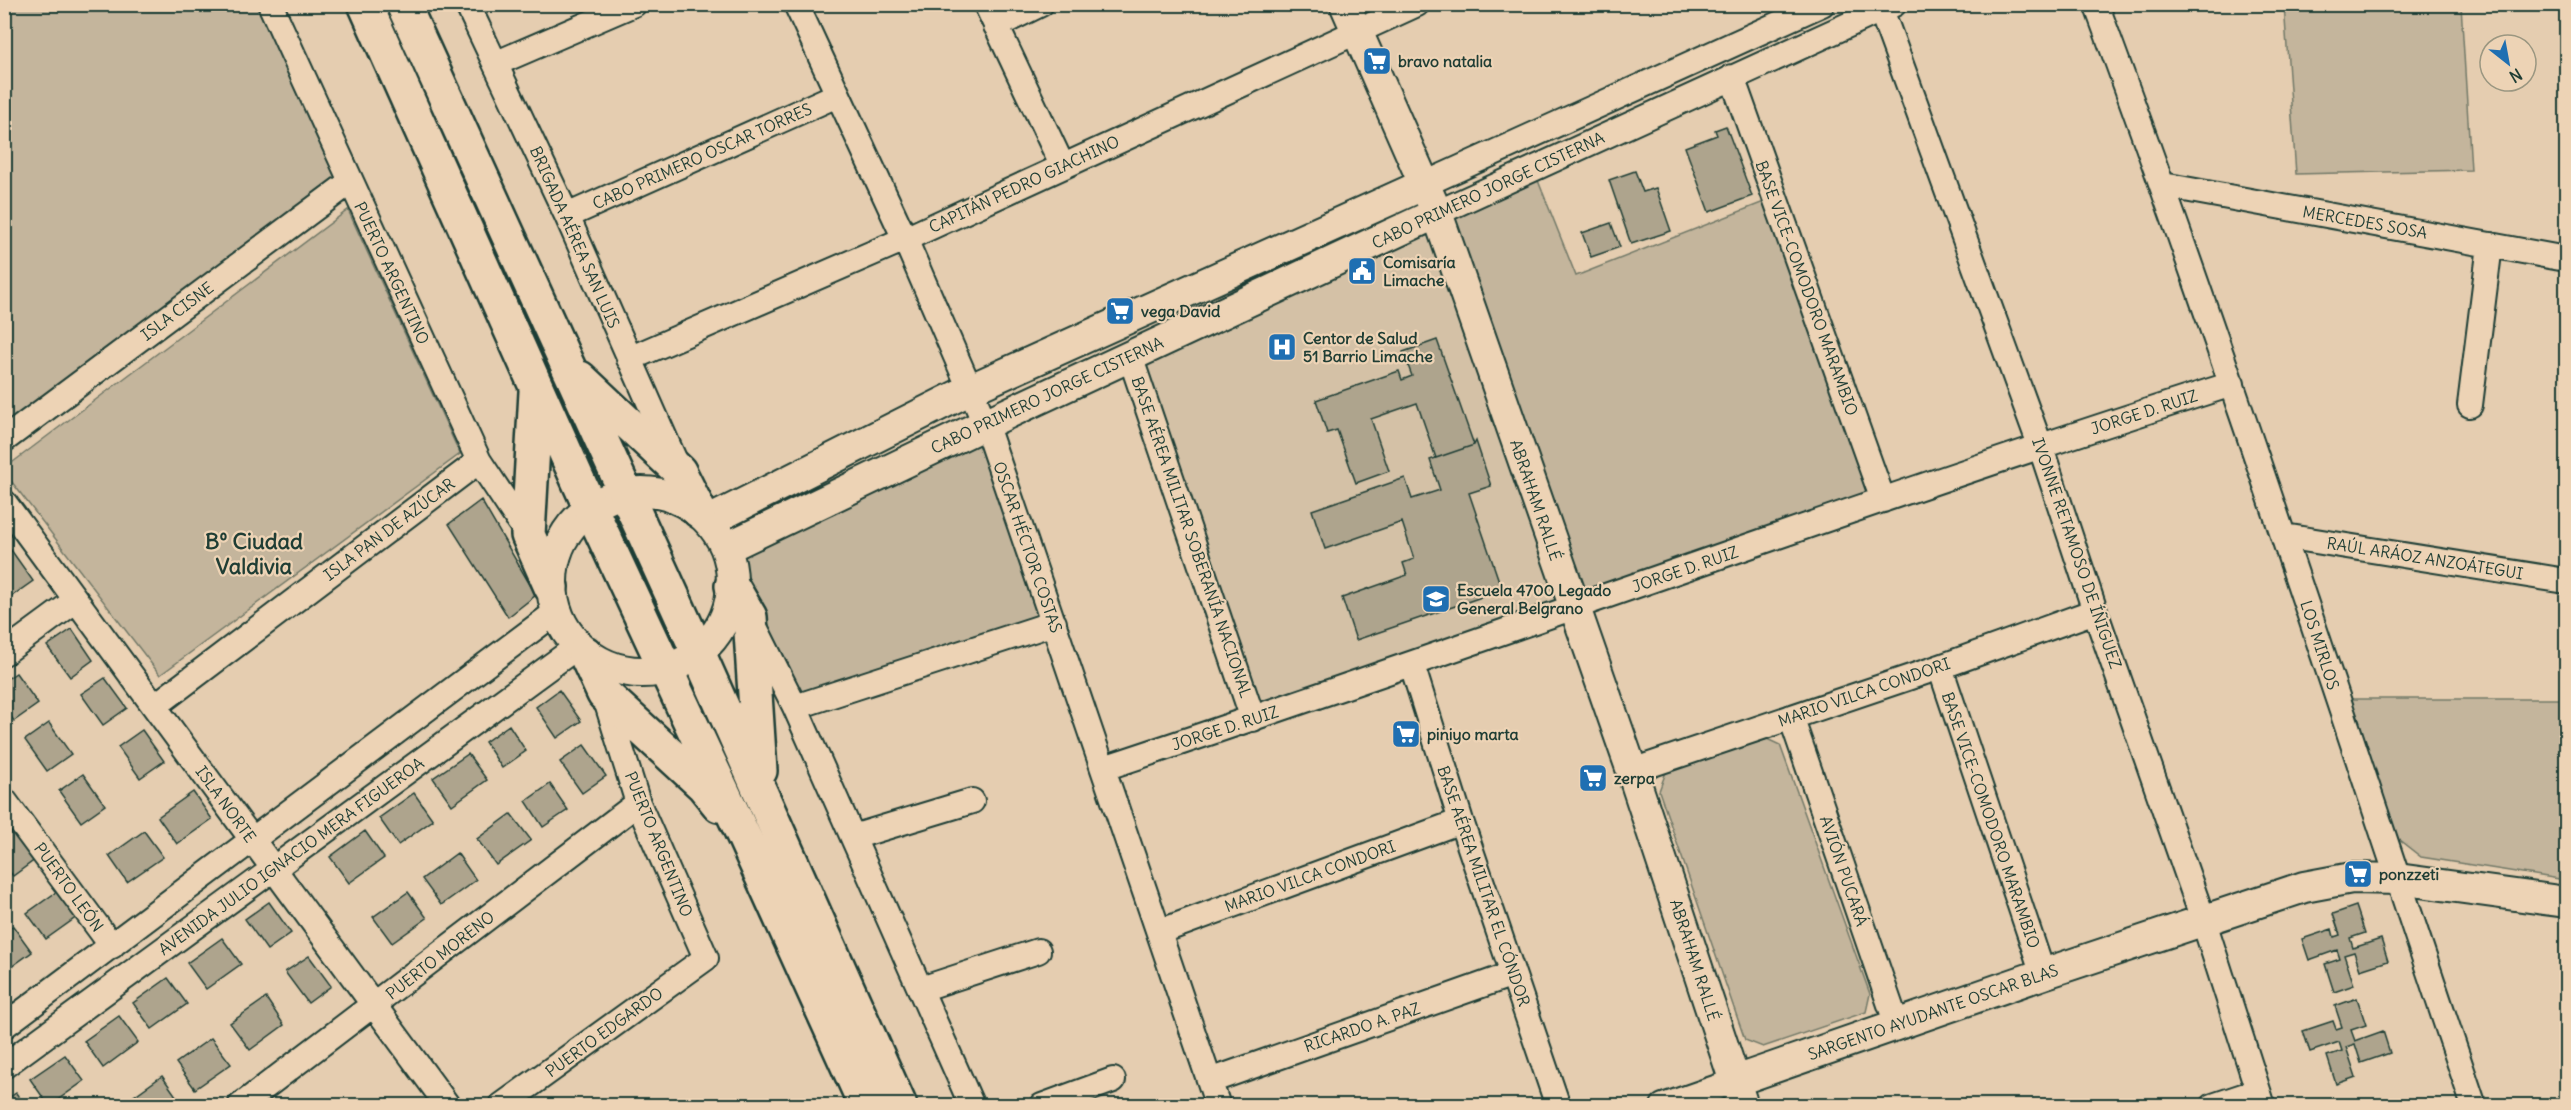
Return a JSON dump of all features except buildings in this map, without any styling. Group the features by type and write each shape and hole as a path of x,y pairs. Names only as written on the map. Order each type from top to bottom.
{"main road":[{"path":"365,4 590,507 666,669 760,832 900,1106"},
{"path":"403,4 698,652 760,832 866,1106"},
{"path":"567,366 679,471 704,516"},
{"path":"536,384 528,535 553,599"},
{"path":"732,586 750,617 760,832"},
{"path":"581,650 604,694 703,785 760,832"}],"street":[{"name":"PUERTO ARGENTINO","path":"270,4 479,461 528,535"},
{"name":"BRIGADA AÉREA SAN LUIS","path":"467,4 497,63 567,216 679,471"},
{"path":"497,63 634,4"},
{"name":"OSCAR HÉCTOR COSTAS","path":"796,4 905,238 985,424 1218,1106"},
{"path":"1041,4 991,15 1062,165"},
{"name":"ABRAHAM RALLÉ","path":"1345,4 1437,213 1573,609 1632,771 1739,1093"},
{"name":"CAPITÁN PEDRO GIACHINO","path":"629,359 905,238 1417,4"},
{"name":"CABO PRIMERO JORGE CISTERNA","path":"704,516 971,389 1822,4"},
{"name":"LOS MIRLOS","path":"2096,4 2163,185 2232,384 2474,1106"},
{"name":"CABO PRIMERO JORGE CISTERNA","path":"726,548 1130,356 1885,6"},
{"name":"IVONNE RETAMOSO DE ÍÑIGUEZ","path":"1885,6 2040,445 2204,922 2261,1098"},
{"name":"BASE VICE-COMODORO MARAMBIO","path":"1732,77 1883,500"},
{"name":"CABO PRIMERO OSCAR TORRES","path":"567,216 837,95"},
{"name":"ISLA CISNE","path":"4,440 350,182"},
{"name":"MERCEDES SOSA","path":"2163,185 2566,259"},
{"path":"2470,405 2490,245"},
{"name":"BASE AÉREA MILITAR SOBERANÍA NACIONAL","path":"1130,356 1253,719"},
{"name":"JORGE D. RUIZ","path":"1104,768 1412,665 2040,445 2232,384"},
{"name":"ISLA PAN DE AZÚCAR","path":"154,706 479,461"},
{"path":"651,492 676,498 704,516 726,548 731,566 732,586 727,611 716,634 698,652 666,669 638,672 610,667 581,650 565,630 553,599 555,556 568,529 590,507 607,498 625,493 651,492"},
{"name":"ISLA NORTE","path":"4,502 448,1106"},
{"name":"RAÚL ARÁOZ ANZOÁTEGUI","path":"2284,536 2566,581"},
{"name":"AVENIDA JULIO IGNACIO MERA FIGUEROA","path":"4,1026 253,840 553,599"},
{"path":"4,653 76,600"},
{"name":"MARIO VILCA CONDORI","path":"1632,771 1940,667 2096,611"},
{"path":"750,617 795,707 972,1106"},
{"path":"795,707 1054,623"},
{"name":"AVENIDA JULIO IGNACIO MERA FIGUEROA","path":"4,1066 581,650"},
{"name":"BASE AÉREA MILITAR EL CÓNDOR","path":"1412,665 1461,820 1558,1106"},
{"name":"BASE VICE-COMODORO MARAMBIO","path":"1940,667 2043,974"},
{"name":"PUERTO ARGENTINO","path":"604,694 638,802 706,958"},
{"name":"AVIÓN PUCARÁ","path":"1791,717 1897,1025"},
{"name":"PUERTO LEÓN","path":"4,800 112,945"},
{"path":"853,837 972,801"},
{"name":"PUERTO MORENO","path":"240,1106 374,1006 638,802"},
{"name":"MARIO VILCA CONDORI","path":"1159,932 1461,820"},
{"name":"SARGENTO AYUDANTE OSCAR BLAS","path":"1663,1106 1739,1093 1897,1025 2304,887 2352,878 2398,879 2566,902"},
{"path":"921,989 1038,951"},
{"name":"PUERTO EDGARDO","path":"501,1106 706,958"},
{"name":"RICARDO A. PAZ","path":"1210,1081 1513,974"},
{"path":"1042,1106 1113,1080"},
{"path":"2213,1106 2261,1098"}],"shaded area":[{"path":"4,5 268,5 347,182 4,437"},
{"path":"2284,5 2461,5 2471,170 2296,174"},
{"path":"1535,173 1576,276 1774,198 1881,499 1574,607 1442,215"},
{"path":"348,210 460,454 160,675 5,473 5,468"},
{"path":"1435,219 1565,604 1256,714 1136,359"},
{"path":"986,426 1050,621 796,706 735,586 728,549"},
{"path":"2347,699 2566,699 2566,880 2421,857 2398,839"},
{"path":"1767,739 1780,745 1870,994 1866,1012 1763,1047 1745,1040 1659,791 1666,772"}],"place":[{"name":"bravo natalia","path":"1377,61"},
{"name":"Comisaría Limache","path":"1362,271"},
{"name":"vega David","path":"1120,311"},
{"name":"Centor de Salud 51 Barrio Limache","path":"1282,347"},
{"name":"Escuela 4700 Legado General Belgrano","path":"1436,599"},
{"name":"piniyo marta","path":"1406,734"},
{"name":"zerpa","path":"1593,778"},
{"name":"ponzzeti","path":"2358,874"}],"district":[{"name":"Bº Ciudad Valdivia","path":"254,554"}]}
